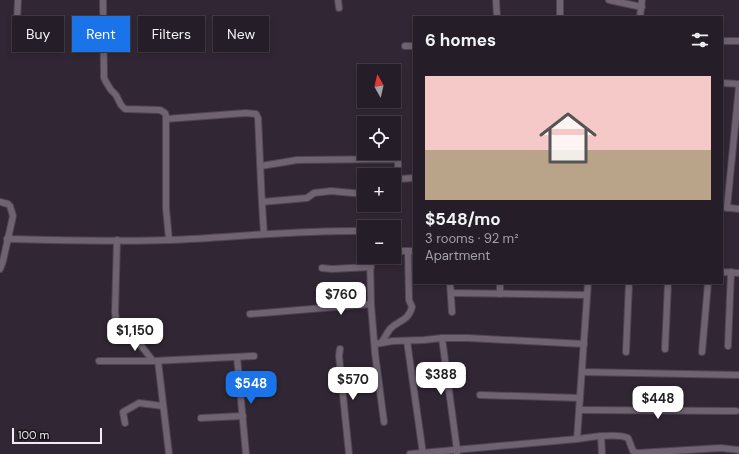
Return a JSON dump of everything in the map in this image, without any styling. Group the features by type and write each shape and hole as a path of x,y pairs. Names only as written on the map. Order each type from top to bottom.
{"street":[{"path":"17,16 18,0"},
{"path":"103,0 104,78 106,82 111,90 116,94 121,105 125,108 160,110 165,113 166,208 169,240"},
{"path":"338,0 340,8"},
{"path":"496,0 497,16"},
{"path":"560,0 560,16"},
{"path":"608,0 642,3 640,16"},
{"path":"723,41 739,41"},
{"path":"405,46 413,46"},
{"path":"723,83 739,85 725,208 739,209"},
{"path":"166,119 246,113 256,114 258,118 264,234"},
{"path":"261,166 297,160 394,159 398,160 398,168"},
{"path":"401,179 413,178"},
{"path":"262,202 307,198 314,194 331,191 357,193"},
{"path":"0,202 8,204 13,216 0,269"},
{"path":"7,239 169,240 331,230 357,231"},
{"path":"117,240 114,313 118,333 132,334 155,361 163,406 169,454"},
{"path":"378,343 390,329 406,319 411,313 412,307 409,300 411,251"},
{"path":"371,264 371,304 378,343 384,422"},
{"path":"322,268 332,269 371,267"},
{"path":"723,272 739,272"},
{"path":"728,346 730,272"},
{"path":"450,284 452,312"},
{"path":"500,284 500,294"},
{"path":"577,438 588,284"},
{"path":"626,352 629,284"},
{"path":"665,349 668,284"},
{"path":"702,352 708,284"},
{"path":"451,293 588,295"},
{"path":"250,314 371,304"},
{"path":"378,343 442,338 468,338 584,344"},
{"path":"442,338 457,452"},
{"path":"407,341 422,453"},
{"path":"340,349 339,356 349,454"},
{"path":"99,361 155,361 254,356"},
{"path":"237,357 246,454"},
{"path":"582,372 739,375"},
{"path":"480,395 580,398"},
{"path":"125,423 123,412 139,403 163,406"},
{"path":"579,410 736,411"},
{"path":"201,418 243,416"},
{"path":"410,454 457,452 601,436 624,436 628,438 633,451 637,453 739,450"},
{"path":"601,436 602,454"}]}
